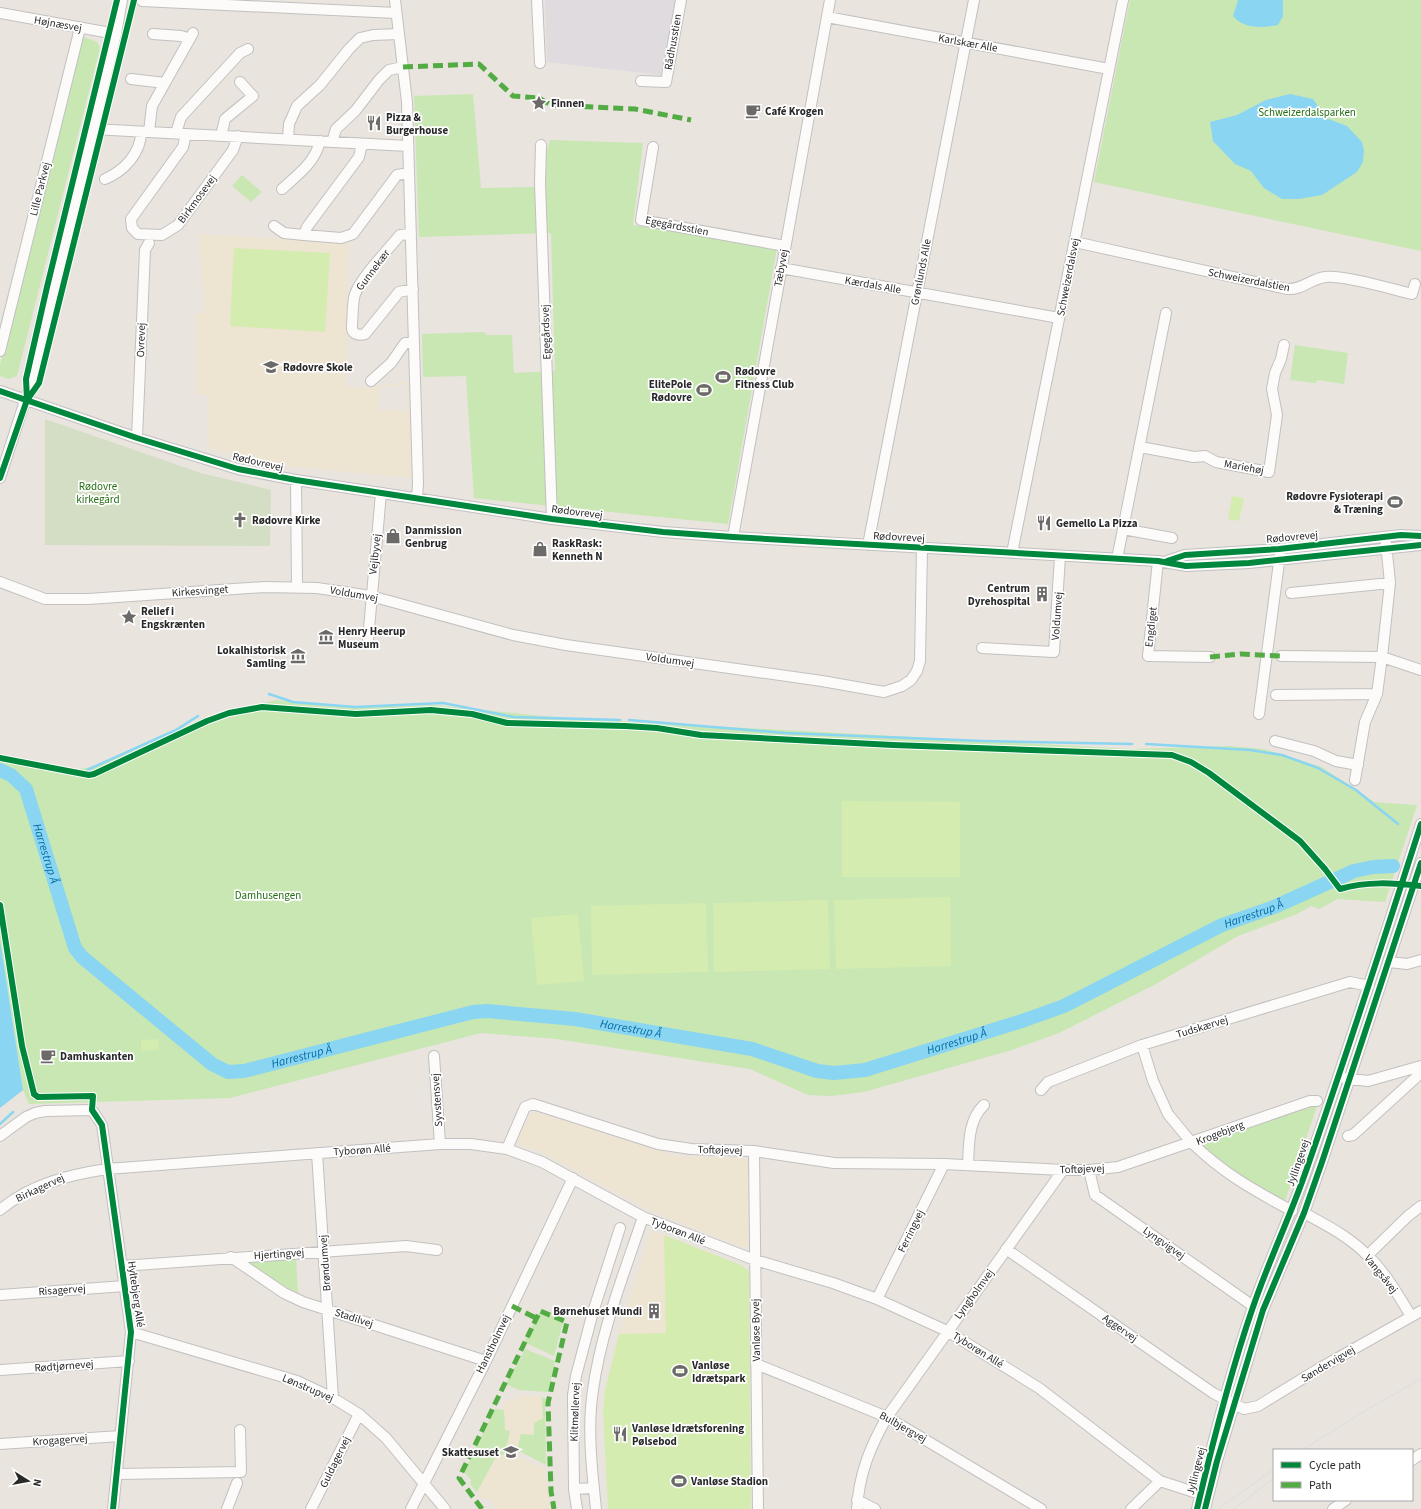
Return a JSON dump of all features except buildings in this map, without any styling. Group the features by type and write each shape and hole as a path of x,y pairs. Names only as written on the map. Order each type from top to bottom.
{"street":[{"path":"0,478 26,400 116,34 122,0"},
{"path":"116,34 124,19 129,0"},
{"path":"395,0 407,102 418,483 417,498"},
{"path":"537,0 540,63"},
{"name":"Rådhusstien","path":"641,81 666,82 681,0"},
{"name":"Tæbyvej","path":"733,537 830,0"},
{"name":"Grønlunds Alle","path":"868,545 974,0"},
{"name":"Schweizerdalsvej","path":"1012,554 1123,0"},
{"path":"142,1 396,13"},
{"name":"Højnæsvej","path":"0,13 116,34"},
{"name":"Karlskær Alle","path":"827,18 1109,69"},
{"name":"Lille Parkvej","path":"0,351 80,28"},
{"path":"105,179 111,176 134,156 140,146 152,106 191,36 153,34"},
{"path":"288,139 289,124 297,106 320,85 349,49 360,38 373,35 400,34"},
{"name":"Birkmosevej","path":"238,136 233,150 178,225 162,235 138,234 132,228 131,219 183,147 181,117 240,53 248,49"},
{"path":"332,142 336,129 356,110 379,80 390,70 403,67"},
{"path":"131,80 165,83"},
{"path":"221,136 222,126 225,119 252,96 240,82"},
{"path":"93,129 408,146"},
{"path":"282,189 313,160 317,153 320,141"},
{"path":"304,235 307,227 359,156 362,144"},
{"name":"Egegårdsvej","path":"540,145 540,184 552,519"},
{"name":"Egegårdsstien","path":"654,147 640,220 785,246"},
{"path":"275,226 284,233 341,238 353,234 397,175 409,172"},
{"name":"Gunnekær","path":"411,234 400,235 360,284 354,299 351,329 354,334 360,336 366,334 399,292 413,289"},
{"name":"Schweizerdalstien","path":"1075,242 1287,290 1301,288 1318,278 1334,277 1412,294 1415,284"},
{"name":"Ovrevej","path":"137,438 145,250 149,243"},
{"name":"Kærdals Alle","path":"781,268 1059,318"},
{"path":"1117,559 1166,313"},
{"path":"371,381 391,363 405,343 414,342"},
{"name":"Mariehøj","path":"1140,447 1194,457 1205,456 1216,462 1269,472 1276,415 1272,389 1284,345"},
{"name":"Rødovrevej","path":"0,391 137,438 238,469 296,480 552,519 663,532 1012,554 1162,561 1186,566 1280,561 1421,545"},
{"path":"296,480 297,587"},
{"name":"Vejlbyvej","path":"368,640 381,493"},
{"path":"1123,529 1172,538"},
{"name":"Rødovrevej","path":"1162,561 1185,555 1279,549 1401,535 1421,536"},
{"path":"1355,780 1365,722 1377,694 1382,657 1390,583 1388,548 1385,537"},
{"name":"Voldumvej","path":"297,587 371,596 513,635 566,645 822,681 884,692 902,686 911,680 920,661 922,548"},
{"name":"Rødovrevej","path":"1259,714 1280,561 1279,549"},
{"name":"Voldumvej","path":"982,648 1054,652 1060,556"},
{"name":"Engdiget","path":"1162,561 1148,656 1210,657"},
{"name":"Kirkesvinget","path":"0,582 45,598 88,599 265,587 297,587"},
{"path":"1291,593 1390,583"},
{"path":"1281,656 1382,657 1421,670"},
{"path":"1276,695 1377,694"},
{"path":"1275,741 1314,751 1336,761 1358,765"},
{"name":"Jyllingevej","path":"1197,1509 1223,1398 1253,1306 1292,1211 1397,902 1421,824"},
{"name":"Jyllingevej","path":"1205,1509 1263,1310 1304,1214 1390,962 1421,863"},
{"path":"1390,962 1407,964 1421,960"},
{"name":"Tudskærvej","path":"1041,1090 1048,1082 1142,1045 1350,982 1369,986"},
{"path":"1142,1045 1153,1081 1168,1114 1191,1142"},
{"name":"Syvstensvej","path":"434,1056 440,1144"},
{"path":"1339,1076 1350,1080 1368,1081 1421,1066"},
{"path":"1348,1136 1353,1135 1421,1073"},
{"name":"Krogebjerg","path":"1292,1211 1244,1185 1213,1163 1191,1142 1310,1101 1317,1101"},
{"name":"Toftøjevej","path":"507,1149 525,1107 533,1104 658,1144 691,1150 779,1153 834,1163 944,1164 1089,1170 1118,1167 1191,1142"},
{"path":"968,1165 970,1135 977,1112 984,1105"},
{"name":"Hyltebjerg Allé","path":"0,1136 35,1113 45,1111 92,1110 102,1125 131,1332 129,1362 112,1509"},
{"name":"Tyborøn Allé","path":"107,1169 440,1144 471,1144 507,1149 542,1162 643,1217 755,1260 833,1283 877,1299 947,1331 1040,1388 1160,1481 1200,1494"},
{"name":"Vanløse Byvej","path":"754,1151 758,1509"},
{"name":"Brøndumvej","path":"317,1153 332,1398"},
{"name":"Ferringvej","path":"877,1299 944,1164"},
{"name":"Birkagervej","path":"0,1210 28,1192 56,1179 70,1175 107,1169"},
{"name":"Lyngholmvej","path":"857,1505 860,1482 871,1447 887,1417 1006,1249 1066,1170"},
{"name":"Lyngvigvej","path":"1089,1170 1095,1195 1253,1306"},
{"name":"Hanstholmvej","path":"411,1509 486,1361 573,1178"},
{"path":"1368,1255 1408,1216 1421,1206"},
{"name":"Vangsåvej","path":"1304,1214 1338,1231 1368,1255 1392,1285 1411,1316"},
{"name":"Klitmøllervej","path":"596,1509 591,1411 593,1389 609,1317 643,1217"},
{"name":"Klitmøllervej","path":"577,1509 574,1489 573,1395 576,1376 593,1312 620,1228"},
{"name":"Hjertingvej","path":"122,1266 231,1257 406,1246 437,1250"},
{"name":"Aggervej","path":"1006,1249 1208,1390 1235,1404"},
{"name":"Stadilvej","path":"231,1257 284,1294 327,1310 486,1361"},
{"name":"Risagervej","path":"0,1295 125,1286"},
{"name":"Søndervigvej","path":"1235,1404 1244,1408 1258,1406 1320,1368 1421,1311"},
{"path":"593,1312 609,1317"},
{"name":"Lønstrupvej","path":"131,1332 297,1381 332,1398 359,1414 386,1438 445,1509"},
{"name":"Rødtjørnevej","path":"0,1370 129,1362"},
{"name":"Bulbjergvej","path":"756,1364 887,1417 1041,1509"},
{"name":"Guldagervej","path":"311,1509 359,1414"},
{"path":"116,1474 241,1472 240,1430"},
{"name":"Krogagervej","path":"0,1444 120,1436"},
{"path":"1131,1509 1160,1481"},
{"path":"227,1509 237,1483"},
{"path":"574,1489 594,1488"},
{"path":"1333,1509 1345,1501"},
{"path":"857,1505 875,1509"}],"shaded area":[{"path":"545,0 676,0 661,75 547,62"},
{"name":"Rødovre Skole","path":"199,234 349,243 346,387 368,388 410,381 413,475 409,478 287,466 254,460 209,448 208,396 195,394 197,352 195,314 205,313","holes":["408,384 408,411 378,410 379,388"]},
{"path":"536,1112 677,1156 745,1158 748,1161 748,1246 745,1248 651,1211 541,1152 520,1145 518,1139 531,1114"},
{"path":"655,1231 664,1235 666,1333 619,1334 650,1233"},
{"name":"Skattesuset","path":"518,1396 542,1396 543,1418 534,1435 521,1434 517,1456 545,1469 550,1509 495,1509 492,1500 482,1499 477,1492 509,1431 505,1430 504,1401 517,1400"}],"green space":[{"name":"Schweizerdalsparken","path":"1130,0 1421,0 1421,251 1094,182"},
{"path":"81,36 97,42 100,48 17,376 8,379 0,376 0,365"},
{"path":"473,94 481,188 536,187 550,140 643,143 633,225 777,248 728,524 474,498 466,376 423,377 422,334 484,332 487,335 512,335 514,373 555,371 551,233 419,237 414,96"},
{"path":"242,175 262,192 251,202 232,186"},
{"path":"234,248 330,253 325,332 230,326"},
{"path":"1295,345 1348,353 1344,384 1317,380 1316,383 1290,380"},
{"name":"Rødovre kirkegård","path":"45,419 201,473 271,490 270,546 45,545"},
{"path":"1232,496 1244,498 1239,521 1228,519"},
{"name":"Damhusengen","path":"276,700 337,707 434,705 563,718 1132,749 1230,746 1264,749 1322,767 1374,802 1417,805 1385,902 1338,899 1319,909 1311,906 1297,914 1238,936 1156,984 1059,1033 1012,1050 864,1092 831,1096 808,1095 750,1069 557,1039 481,1033 230,1098 29,1104 23,1090 0,940 0,755 78,769 98,766 206,717"},
{"path":"842,801 960,802 960,877 842,877"},
{"path":"950,897 951,966 836,969 834,900"},
{"path":"828,900 830,969 714,972 713,903"},
{"path":"706,903 708,972 592,975 591,906"},
{"path":"578,914 584,981 537,985 531,918"},
{"path":"158,1039 159,1050 141,1051 141,1040"},
{"path":"1318,1103 1284,1204 1215,1160 1200,1144"},
{"name":"Vanløse Idrætspark","path":"664,1235 741,1265 749,1271 751,1509 608,1509 603,1413 605,1390 619,1334 666,1333"},
{"path":"296,1259 298,1293 271,1279 251,1264 252,1261"},
{"path":"541,1310 563,1322 554,1356 524,1342"},
{"path":"525,1349 555,1361 548,1392 519,1390 506,1384 512,1370 517,1366"},
{"path":"542,1397 546,1399 547,1406 545,1407 546,1465 517,1450 521,1434 534,1435 534,1423 543,1418"},
{"path":"495,1409 504,1410 505,1430 510,1431 505,1454 497,1455 477,1492 470,1484 471,1480 464,1472"}],"water":[{"path":"1238,0 1283,0 1283,16 1278,25 1260,27 1242,23 1233,16"},
{"path":"1290,94 1313,99 1326,118 1347,126 1362,142 1364,150 1363,162 1357,172 1322,195 1299,199 1282,199 1264,188 1251,171 1235,164 1213,141 1210,122 1237,115 1266,100"},
{"path":"0,940 23,1090 0,1108"}],"waterway":[{"name":"Harrestrup Å","path":"269,694 293,702 355,707 443,703 514,717 620,720"},
{"name":"Harrestrup Å","path":"87,770 176,730 198,716"},
{"name":"Harrestrup Å","path":"629,720 785,733 983,741 1132,744"},
{"name":"Harrestrup Å","path":"1146,744 1250,750 1282,755 1318,768 1356,790 1398,824"},
{"name":"Harrestrup Å","path":"0,770 11,775 26,789 75,948 82,957 212,1064 228,1072 244,1071 473,1012 487,1011 575,1019 752,1049 817,1071 834,1073 865,1070 1022,1021 1064,1006 1222,925 1274,907 1354,871 1373,867 1393,866"},
{"path":"0,1124 13,1112"}],"tram line":[{"path":"1304,1449 1368,1409 1421,1379"},
{"path":"1218,1509 1273,1470"},
{"path":"1234,1509 1273,1479"}],"marked path":[{"path":"403,67 479,64 513,96 539,98 551,105 635,109 691,120"},
{"path":"1210,657 1241,654 1281,656"},
{"path":"512,1306 536,1318"},
{"path":"482,1509 459,1478 540,1311 567,1322 548,1403 551,1491 554,1509"}],"cycle path":[{"path":"27,400 26,379 117,0"},
{"path":"0,478 27,400 39,383 134,0"},
{"path":"0,391 137,438 238,469 296,480 552,519 663,532 1158,561 1186,566 1249,563 1421,545"},
{"path":"1167,561 1185,555 1279,549 1401,535 1421,536"},
{"path":"0,758 89,775 207,721 229,713 262,707 356,714 431,710 472,714 507,723 625,726 657,728 701,735 893,745 1172,755 1191,762 1209,773 1300,841 1325,869 1340,889 1350,886 1370,884 1421,886"},
{"path":"1197,1509 1222,1407 1259,1289 1301,1186 1421,824"},
{"path":"1205,1509 1217,1461 1263,1310 1304,1213 1421,863"},
{"path":"0,905 22,1046 34,1094"},
{"path":"34,1094 38,1097 93,1096 92,1110 102,1125 131,1332 113,1509"}],"place":[{"name":"Finnen","path":"539,103"},
{"name":"Café Krogen","path":"753,111"},
{"name":"Pizza & Burgerhouse","path":"374,123"},
{"name":"Rødovre Skole","path":"271,367"},
{"name":"Rødovre Fitness Club","path":"723,377"},
{"name":"ElitePole Rødovre","path":"704,390"},
{"name":"Rødovre Fysioterapi & Træning","path":"1395,502"},
{"name":"Rødovre Kirke","path":"240,520"},
{"name":"Gemello La Pizza","path":"1044,523"},
{"name":"Danmission Genbrug","path":"393,536"},
{"name":"RaskRask: Kenneth N","path":"540,549"},
{"name":"Centrum Dyrehospital","path":"1042,594"},
{"name":"Relief i Engskrænten","path":"129,617"},
{"name":"Henry Heerup Museum","path":"326,637"},
{"name":"Lokalhistorisk Samling","path":"298,656"},
{"name":"Damhuskanten","path":"48,1056"},
{"name":"Børnehuset Mundi","path":"654,1311"},
{"name":"Vanløse Idrætspark","path":"680,1371"},
{"name":"Vanløse Idrætsforening Pølsebod","path":"620,1434"},
{"name":"Skattesuset","path":"511,1452"},
{"name":"Vanløse Stadion","path":"679,1481"}]}
